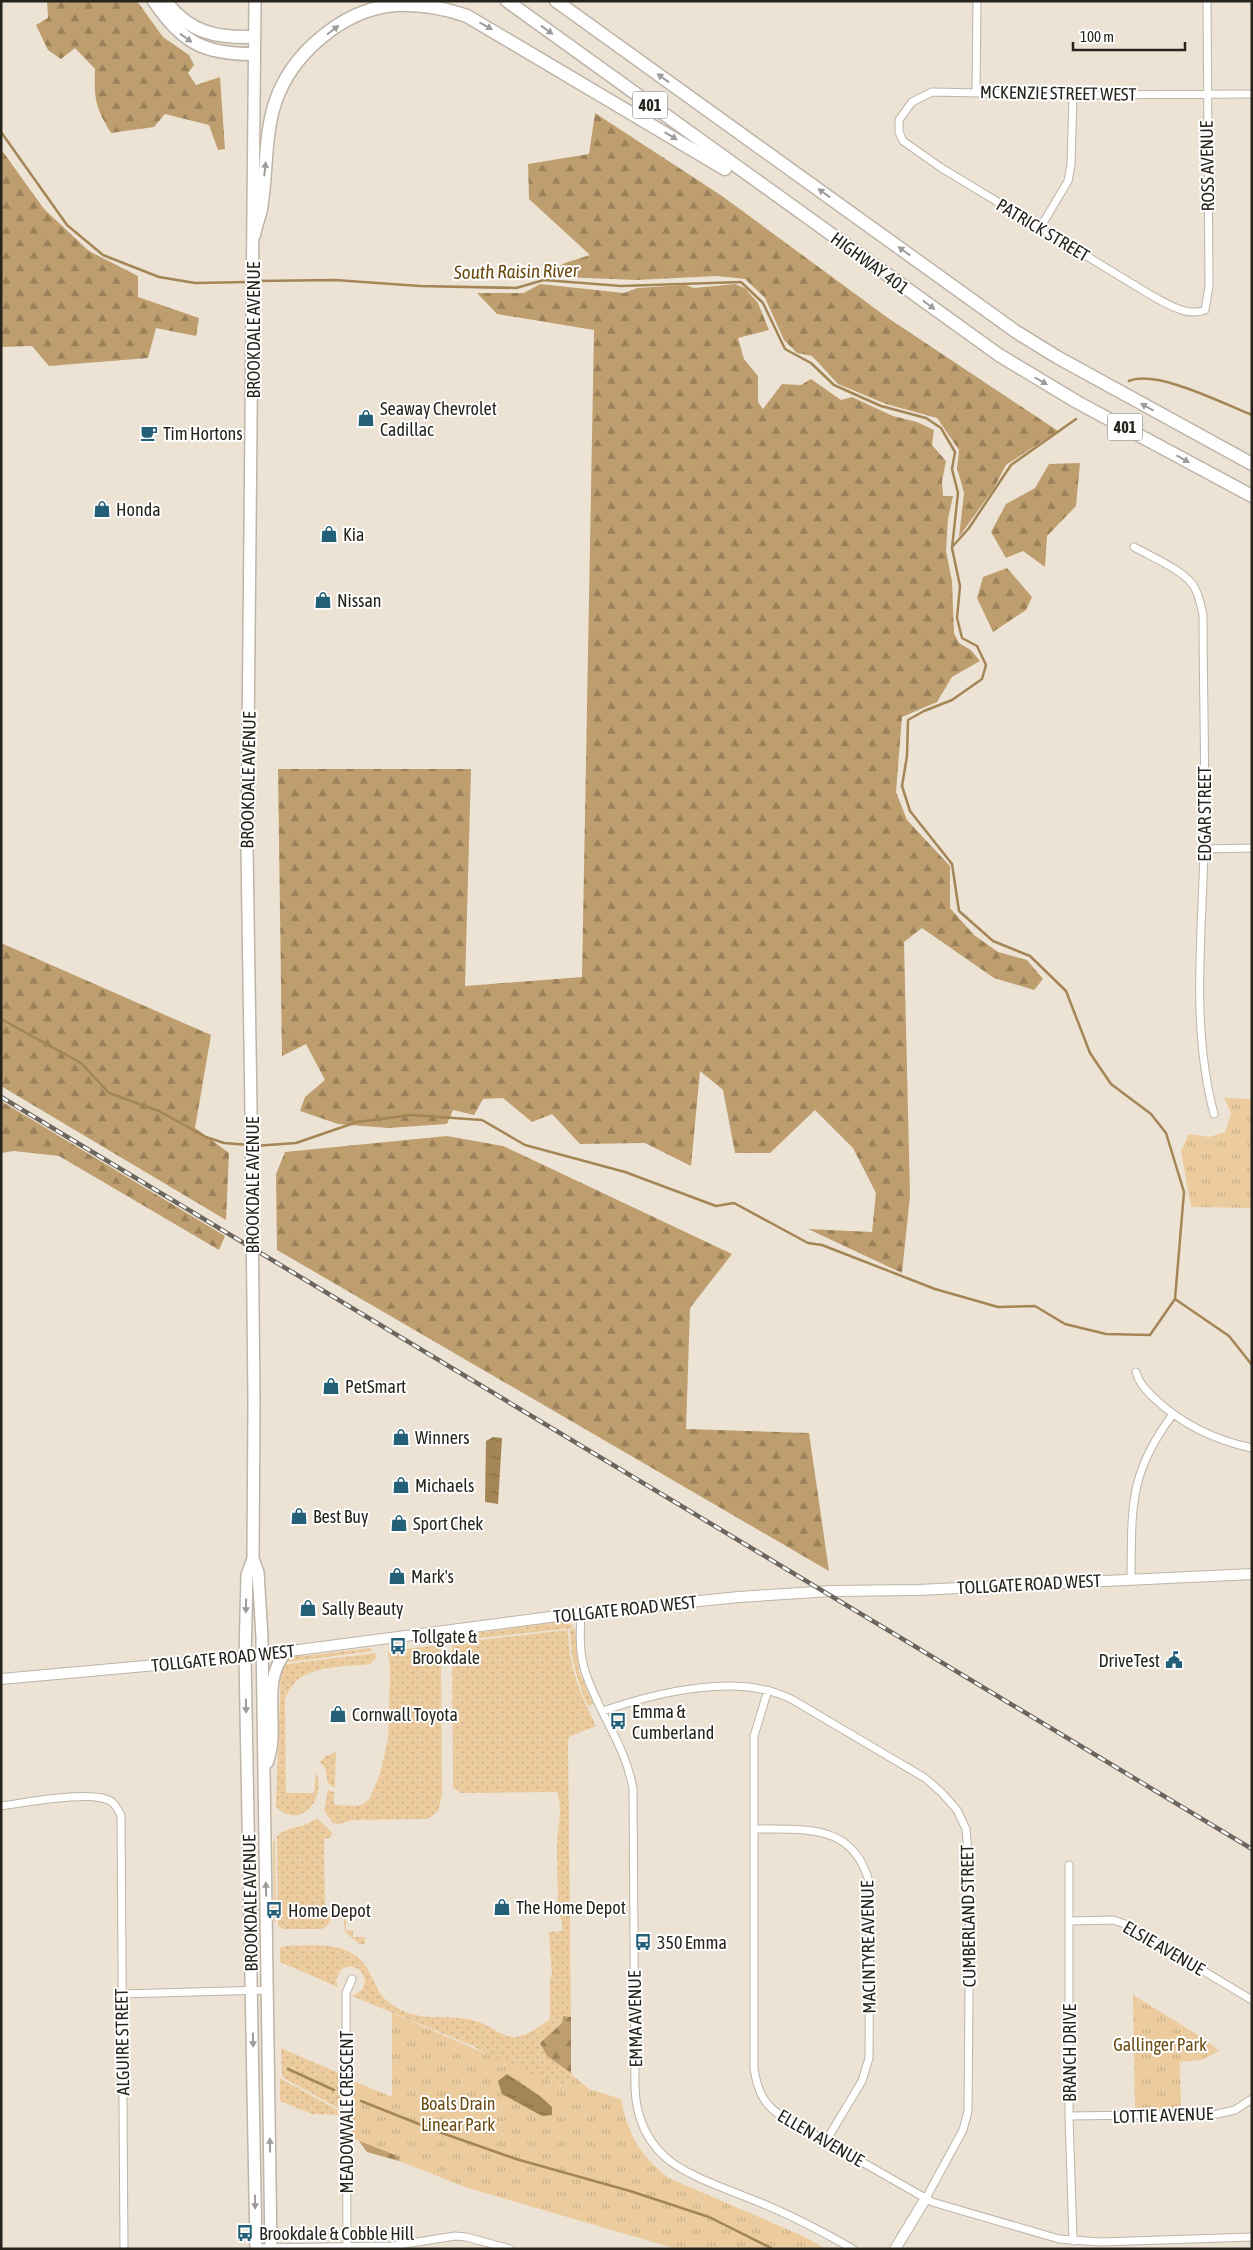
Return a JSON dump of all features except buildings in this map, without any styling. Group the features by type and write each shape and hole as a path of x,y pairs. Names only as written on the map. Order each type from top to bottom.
{"highway":[{"path":"154,1 174,28 188,40 205,48 235,54 253,54"},
{"path":"165,1 174,13 190,25 206,33 227,37 254,37"},
{"name":"HIGHWAY 401","path":"507,1 999,356 1078,402 1252,496"},
{"name":"HIGHWAY 401","path":"556,1 1015,331 1057,358 1252,464"},
{"path":"567,1 588,18 605,36"},
{"path":"254,234 261,210 269,127 274,104 284,82 306,52 339,25 356,16 394,5 441,8 467,16 484,24 709,158 768,197 793,208"}],"main road":[{"name":"BROOKDALE AVENUE","path":"255,1 247,838 254,1402 253,1559 247,1575 245,1657 256,2248"},
{"name":"BROOKDALE AVENUE","path":"253,1559 258,1572 265,1766 271,2248"},
{"path":"265,1766 273,1749 273,1677 278,1661 286,1652"}],"street":[{"path":"976,92 977,1"},
{"name":"ROSS AVENUE","path":"1186,312 1196,313 1205,310 1209,286 1206,1"},
{"name":"MCKENZIE STREET WEST","path":"903,141 899,132 899,120 912,102 932,92 1073,95 1252,94"},
{"path":"1040,228 1068,181 1071,165 1073,95"},
{"name":"PATRICK STREET","path":"903,141 940,167 1154,297 1186,312"},
{"name":"EDGAR STREET","path":"1134,547 1181,574 1193,584 1200,598 1203,615 1204,849 1198,1011 1208,1091 1214,1114"},
{"path":"1204,849 1252,848"},
{"path":"1136,1372 1139,1382 1173,1414 1202,1433 1235,1445 1252,1448"},
{"path":"1132,1578 1132,1507 1134,1489 1148,1454 1173,1414"},
{"name":"TOLLGATE ROAD WEST","path":"1,1679 245,1657 580,1614 739,1597 831,1590 917,1590 1132,1578 1252,1574"},
{"name":"EMMA AVENUE","path":"580,1614 583,1662 589,1682 629,1768 633,1789 635,2088 636,2107 643,2127 653,2144 674,2164 811,2225 853,2249"},
{"name":"CUMBERLAND STREET","path":"603,1711 656,1694 678,1690 748,1686 768,1690 793,1700 925,1778 957,1810 966,1830 970,1875 968,2111 962,2130 926,2198 895,2249"},
{"name":"ELLEN AVENUE","path":"768,1690 754,1736 754,2068 756,2083 761,2096 775,2112 926,2198 1032,2231 1073,2241 1100,2242 1252,2237"},
{"name":"ALGUIRE STREET","path":"1,1806 87,1796 102,1797 114,1803 120,1815 124,2249"},
{"name":"MACINTYRE AVENUE","path":"754,1829 813,1830 834,1836 852,1850 862,1864 870,1885 869,2058 862,2081 826,2141"},
{"name":"BRANCH DRIVE","path":"1069,1866 1069,2116 1073,2241"},
{"name":"ELSIE AVENUE","path":"1069,1921 1113,1920 1125,1924 1252,2000"},
{"name":"MEADOWVALE CRESCENT","path":"347,2247 346,1993 352,1979"},
{"path":"121,1994 268,1990"},
{"name":"LOTTIE AVENUE","path":"1069,2116 1218,2114 1235,2110 1252,2099"},
{"path":"256,2248 392,2246 455,2236 466,2237 510,2249"}],"green space":[{"path":"47,1 137,1 163,37 189,55 194,65 188,73 196,85 220,77 225,149 218,150 209,125 165,114 154,127 111,133 97,102 95,69 75,48 61,59 48,50 36,25 48,18"},
{"path":"595,113 722,196 888,318 1058,431 1006,465 994,488 959,537 964,493 957,468 959,450 937,418 886,404 838,384 812,356 797,353 784,340 765,298 745,279 717,276 636,280 539,276 565,263 590,255 529,199 528,164 589,154"},
{"path":"1,149 44,209 89,251 138,276 138,297 199,318 196,336 156,328 148,358 49,366 32,346 1,347"},
{"path":"540,284 624,293 637,288 686,285 694,288 735,284 745,288 758,303 769,330 738,338 744,359 758,376 758,402 763,409 782,384 801,385 811,379 841,400 852,397 893,416 917,422 934,430 932,445 946,461 942,481 943,496 953,496 948,519 946,551 952,581 954,633 959,643 971,650 980,661 952,677 937,702 902,717 896,792 907,820 950,866 950,908 974,935 998,952 1027,960 1043,979 1034,990 994,978 922,928 904,942 910,1196 902,1273 808,1229 872,1232 876,1193 853,1148 815,1110 770,1153 735,1153 723,1090 700,1071 691,1166 645,1143 580,1144 552,1114 532,1122 503,1098 483,1099 474,1115 453,1110 447,1124 388,1128 338,1124 300,1111 305,1097 325,1080 306,1044 282,1056 278,769 471,769 465,986 582,977 594,330 497,314 477,293 524,293"},
{"path":"1080,463 1076,506 1047,536 1045,567 1023,551 1006,558 991,532 1006,504 1035,488 1049,464"},
{"path":"1007,568 1032,597 1026,610 993,632 977,598 983,577"},
{"path":"1,943 211,1035 195,1128 229,1153 226,1220 1,1086"},
{"path":"1224,1098 1252,1099 1252,1208 1191,1207 1181,1151 1189,1134 1209,1137 1225,1132 1231,1113"},
{"path":"1,1101 225,1236 219,1250 59,1156 14,1151 1,1153"},
{"path":"447,1136 503,1146 732,1254 690,1308 686,1429 809,1433 829,1571 277,1250 276,1174 285,1152"},
{"path":"565,1621 574,1628 470,1639 476,1633"},
{"path":"575,1629 579,1671 593,1704 588,1706 577,1678 573,1659 570,1630"},
{"path":"568,1630 576,1680 596,1726 569,1737 568,1741 571,2017 563,2016 572,2075 563,2087 543,2079 561,2098 473,2046 352,1996 362,1990 365,1981 362,1973 356,1968 349,1967 341,1970 336,1980 338,1987 280,1962 280,1948 285,1946 321,1945 344,1950 354,1955 363,1962 378,1990 387,2001 403,2011 414,2015 468,2019 513,2037 531,2032 550,2018 550,1977 552,1977 549,1932 562,1931 562,1921 558,1911 557,1843 560,1811 559,1799 557,1792 461,1793 453,1788 452,1643"},
{"path":"439,1645 441,1650 442,1794 438,1811 426,1819 352,1820 339,1824 333,1823 324,1811 328,1790 334,1792 334,1805 359,1806 369,1800 380,1774 388,1739 390,1671 388,1651"},
{"path":"370,1648 373,1651 281,1663 286,1659 302,1654 304,1656"},
{"path":"375,1653 376,1658 370,1664 332,1667 309,1673 299,1679 291,1688 285,1700 286,1793 314,1793 316,1772 318,1792 310,1808 303,1813 294,1815 285,1813 276,1807 281,1665"},
{"path":"336,1752 334,1788 328,1783 325,1768 320,1762 326,1756"},
{"path":"317,1818 332,1833 330,1838 324,1839 325,1909 331,1910 330,1921 322,1929 283,1929 278,1926 277,1836 312,1822"},
{"path":"275,1838 276,1924 274,1920 273,1842"},
{"path":"348,1910 352,1915 346,1915 346,1930 353,1931 353,1937 365,1937 365,1944 359,1944 345,1932 343,1913"},
{"name":"Gallinger Park","path":"1133,1995 1206,2040 1219,2051 1201,2060 1180,2062 1181,2108 1135,2110"},
{"name":"Boals Drain Linear Park","path":"392,2013 563,2087 572,2075 589,2089 621,2099 631,2133 643,2153 669,2178 805,2237 826,2249 677,2249 468,2188 399,2161 400,2157 352,2138 351,2080 392,2097"},
{"path":"563,2016 571,2017 571,2073 547,2056 540,2043 562,2023"},
{"path":"281,2048 341,2074 342,2108 336,2107 282,2077"},
{"path":"280,2078 341,2112 341,2115 312,2114 280,2101"},
{"path":"370,2138 420,2167 367,2152 359,2141"}],"water":[{"path":"493,1437 502,1438 498,1504 485,1502 486,1441"},
{"path":"507,2074 540,2096 552,2107 552,2115 542,2116 502,2094 498,2081"}],"waterway":[{"name":"South Raisin River","path":"1,132 67,225 103,255 159,277 195,283 248,282"},
{"path":"254,1146 296,1143 357,1122 411,1115 482,1120 525,1145 625,1172 716,1206 734,1203 808,1243 822,1245 935,1289 998,1307 1035,1306 1065,1324 1106,1334 1150,1335 1175,1299 1184,1192 1166,1133 1151,1114 1111,1084 1090,1053 1066,991 1030,956 993,941 959,911 952,864 910,811 902,786 907,756 908,720 924,711 952,700 982,679 986,665 977,646 962,638 957,618 960,586 952,548 958,493 952,469 955,452 941,428 926,418 881,406 834,385 811,363 785,349 763,303 741,282 621,286 544,280 516,288 420,286 335,280 256,281"},
{"path":"1129,381 1141,379 1156,380 1172,384 1190,389 1252,415"},
{"path":"953,546 969,528 1011,465 1076,419"},
{"path":"1,1019 81,1063 109,1093 159,1111 206,1137 224,1143 249,1145"},
{"path":"1175,1299 1229,1336 1252,1365"},
{"path":"288,2069 334,2090"},
{"path":"361,2101 439,2132 516,2159 630,2191 709,2217 773,2249"}],"railway":[{"path":"1,1097 1252,1849"}],"place":[{"name":"Seaway Chevrolet Cadillac","path":"366,418"},
{"name":"Tim Hortons","path":"149,433"},
{"name":"Honda","path":"102,509"},
{"name":"Kia","path":"329,534"},
{"name":"Nissan","path":"323,600"},
{"name":"PetSmart","path":"331,1386"},
{"name":"Winners","path":"401,1437"},
{"name":"Michaels","path":"401,1485"},
{"name":"Best Buy","path":"299,1516"},
{"name":"Sport Chek","path":"399,1523"},
{"name":"Mark's","path":"397,1576"},
{"name":"Sally Beauty","path":"308,1608"},
{"name":"Tollgate & Brookdale","path":"398,1646"},
{"name":"DriveTest","path":"1174,1660"},
{"name":"Cornwall Toyota","path":"338,1714"},
{"name":"Emma & Cumberland","path":"618,1721"},
{"name":"The Home Depot","path":"502,1907"},
{"name":"Home Depot","path":"274,1910"},
{"name":"350 Emma","path":"643,1942"},
{"name":"Brookdale & Cobble Hill","path":"245,2233"}]}
